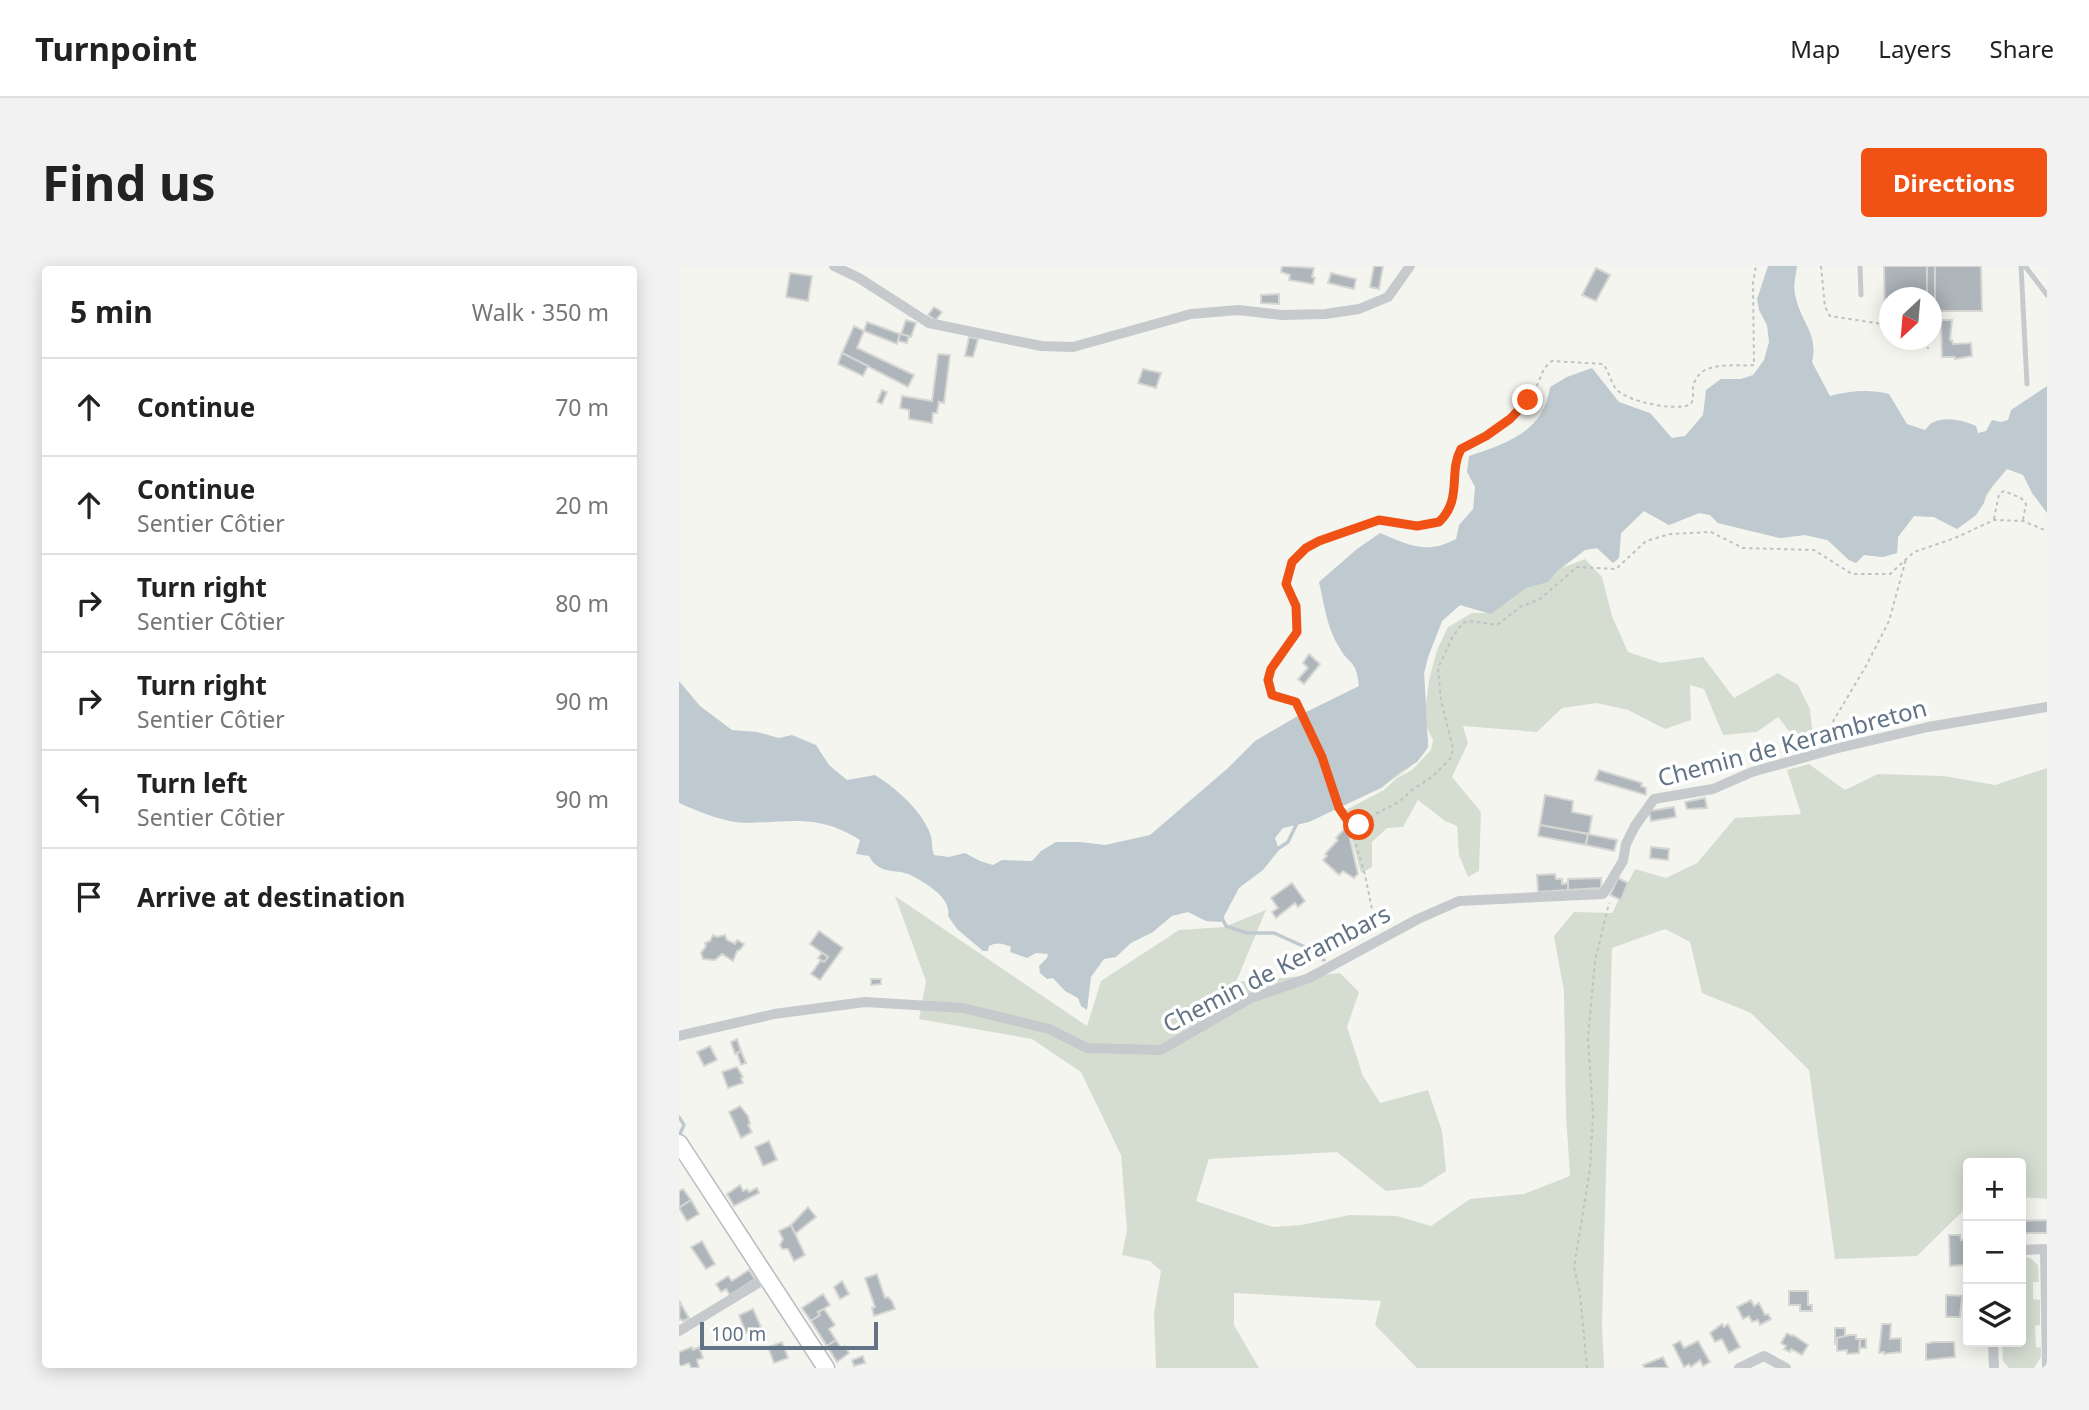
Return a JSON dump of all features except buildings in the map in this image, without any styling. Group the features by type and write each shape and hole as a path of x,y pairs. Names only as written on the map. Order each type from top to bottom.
{"main road":[{"path":"679,1143 826,1368"}],"street":[{"path":"834,266 859,278 929,323 1041,346 1073,347 1191,314 1238,310 1282,315 1325,314 1359,309 1388,297 1410,266"},
{"name":"Chemin de Kerambreton","path":"1603,894 1623,861 1626,844 1635,826 1654,799 1713,789 1752,772 1928,727 2047,707"},
{"name":"Chemin de Kerambars","path":"679,1036 774,1014 865,1002 963,1008 1049,1029 1087,1048 1160,1049 1251,998 1308,978 1459,901 1603,894"},
{"path":"2026,1250 2045,1249 2047,1368"},
{"path":"679,1331 768,1277"},
{"path":"1993,1347 1994,1368"},
{"path":"1739,1368 1765,1356 1786,1368"}],"lane":[{"path":"1860,266 1861,295"},
{"path":"2023,266 2047,295"},
{"path":"2023,266 2027,384"}],"path":[{"path":"1378,941 1365,875 1350,824 1339,808 1322,757 1293,700 1272,695 1268,680 1271,669 1297,632 1296,606 1286,584 1289,567 1300,553 1328,537 1379,520 1417,526 1439,522 1452,503 1456,462 1461,449 1496,429 1519,411 1536,387 1545,367 1552,361 1603,364 1620,393 1645,404 1659,403 1678,408 1691,404 1694,396 1693,383 1706,370 1717,366 1754,365 1753,283 1756,266"},
{"path":"1821,266 1825,307 1830,316 1879,323"},
{"path":"1994,520 1997,498 2004,491 2021,498 2026,504 2023,521"},
{"path":"1350,824 1363,823 1399,802 1433,776 1451,758 1453,748 1441,701 1438,668 1459,627 1469,621 1497,625 1520,607 1540,599 1577,568 1616,569 1646,541 1670,534 1711,533 1743,548 1814,550 1851,574 1890,574 1914,552 1955,538 1994,520 2023,521 2047,531"},
{"path":"1812,756 1866,666 1888,621 1906,558"},
{"path":"1587,1368 1580,1294 1574,1267 1590,1169 1593,1116 1588,1038 1595,961 1609,902 1603,894"}],"shaded area":[{"path":"1768,266 1797,266 1794,284 1797,304 1811,335 1812,362 1830,396 1859,391 1889,394 1907,424 1925,430 1931,423 1939,420 1955,420 1976,426 1978,433 1986,431 1992,420 2008,420 2011,410 2047,386 2047,513 2023,475 2007,469 1986,494 1976,515 1957,529 1934,517 1914,516 1898,537 1897,553 1883,557 1864,555 1856,563 1849,560 1828,540 1805,535 1780,538 1718,523 1710,515 1699,513 1669,525 1644,511 1621,533 1619,558 1613,563 1597,548 1585,550 1558,570 1548,582 1526,588 1491,614 1460,605 1442,621 1428,657 1424,673 1428,747 1417,762 1381,788 1309,822 1283,828 1275,838 1279,850 1263,870 1239,888 1221,922 1206,921 1188,912 1172,916 1153,932 1131,943 1116,957 1104,959 1091,977 1087,1010 1081,1006 1078,998 1065,991 1053,978 1047,979 1040,973 1039,966 1048,954 1036,953 1027,958 1010,952 1011,947 1000,944 989,946 988,951 983,951 957,929 948,916 946,902 935,890 908,874 880,868 869,856 856,854 860,840 845,832 805,821 730,821 679,803 679,681 700,706 732,730 757,732 779,738 792,735 816,745 829,765 847,780 875,775 907,800 926,824 934,855 949,857 965,853 993,865 1002,860 1032,861 1041,851 1056,842 1105,845 1150,835 1228,768 1255,741 1359,686 1354,667 1335,640 1326,616 1319,582 1380,533 1426,547 1456,539 1459,525 1473,509 1475,487 1467,472 1469,456 1522,434 1540,415 1550,387 1567,377 1592,368 1619,402 1650,413 1672,438 1685,436 1703,415 1706,390 1721,379 1741,379 1753,375 1764,360 1769,342 1767,325 1757,299"},
{"path":"1995,482 1976,515 1957,529 1934,517 1914,516 1898,537 1897,553 1883,557 1864,555 1856,563 1827,540 1805,535 1780,538 1718,523 1710,515 1699,513 1669,525 1644,511 1621,533 1619,558 1613,563 1597,548 1585,550 1562,568 1585,559 1602,577 1612,616 1628,652 1661,663 1703,657 1734,698 1778,673 1798,685 1810,709 1814,747 1804,750 1778,717 1757,732 1723,735 1704,689 1690,685 1691,720 1665,729 1628,710 1597,703 1562,708 1537,732 1463,726 1468,743 1452,777 1481,812 1479,871 1468,877 1459,855 1457,826 1445,821 1418,800 1403,827 1387,828 1372,842 1372,867 1361,873 1344,811 1384,790 1397,778 1412,770 1431,750 1433,740 1427,728 1426,751 1408,769 1381,788 1422,624 1631,496","holes":["1460,605 1489,613 1472,613 1448,627 1437,650 1426,705 1424,673 1442,621"]},
{"path":"1809,764 1845,790 1878,774 1944,776 1995,785 2047,768 2047,1199 2026,1197 2026,1158 1963,1158 1963,1211 1917,1256 1835,1259 1809,1070 1751,1013 1702,993 1690,942 1665,929 1612,948 1602,1324 1604,1368 1417,1368 1375,1325 1381,1301 1234,1293 1234,1325 1259,1368 1156,1368 1154,1313 1161,1271 1150,1261 1122,1255 1127,1230 1121,1155 1081,1072 1032,1039 919,1019 926,981 895,896 1087,1026 1101,981 1179,930 1224,927 1266,910 1236,982 1340,973 1359,992 1347,1027 1363,1076 1380,1103 1428,1090 1442,1131 1446,1171 1421,1187 1386,1191 1337,1152 1209,1159 1196,1201 1273,1227 1301,1225 1350,1215 1397,1216 1431,1226 1470,1199 1524,1194 1570,1176 1564,991 1554,936 1574,912 1612,913 1635,869 1666,878 1697,863 1735,818 1801,814 1787,770"},
{"path":"2026,1257 2030,1258 2038,1265 2039,1282 2033,1282 2033,1299 2040,1300 2040,1325 2035,1326 2036,1347 2041,1348 2041,1357 2034,1368 2009,1368 2003,1361 2002,1347 2026,1347"}],"waterway":[{"path":"1276,850 1288,842 1298,821"},
{"path":"1222,918 1226,926 1247,933 1274,933 1305,947 1324,960"},
{"path":"679,1117 684,1125 679,1136"}],"route":[{"path":"1359,825 1350,824 1339,808 1322,757 1296,702 1277,698 1270,691 1268,680 1271,669 1297,632 1298,614 1286,584 1289,567 1306,548 1357,526 1379,520 1417,526 1439,522 1452,503 1456,462 1461,449 1510,419 1528,400"}]}
